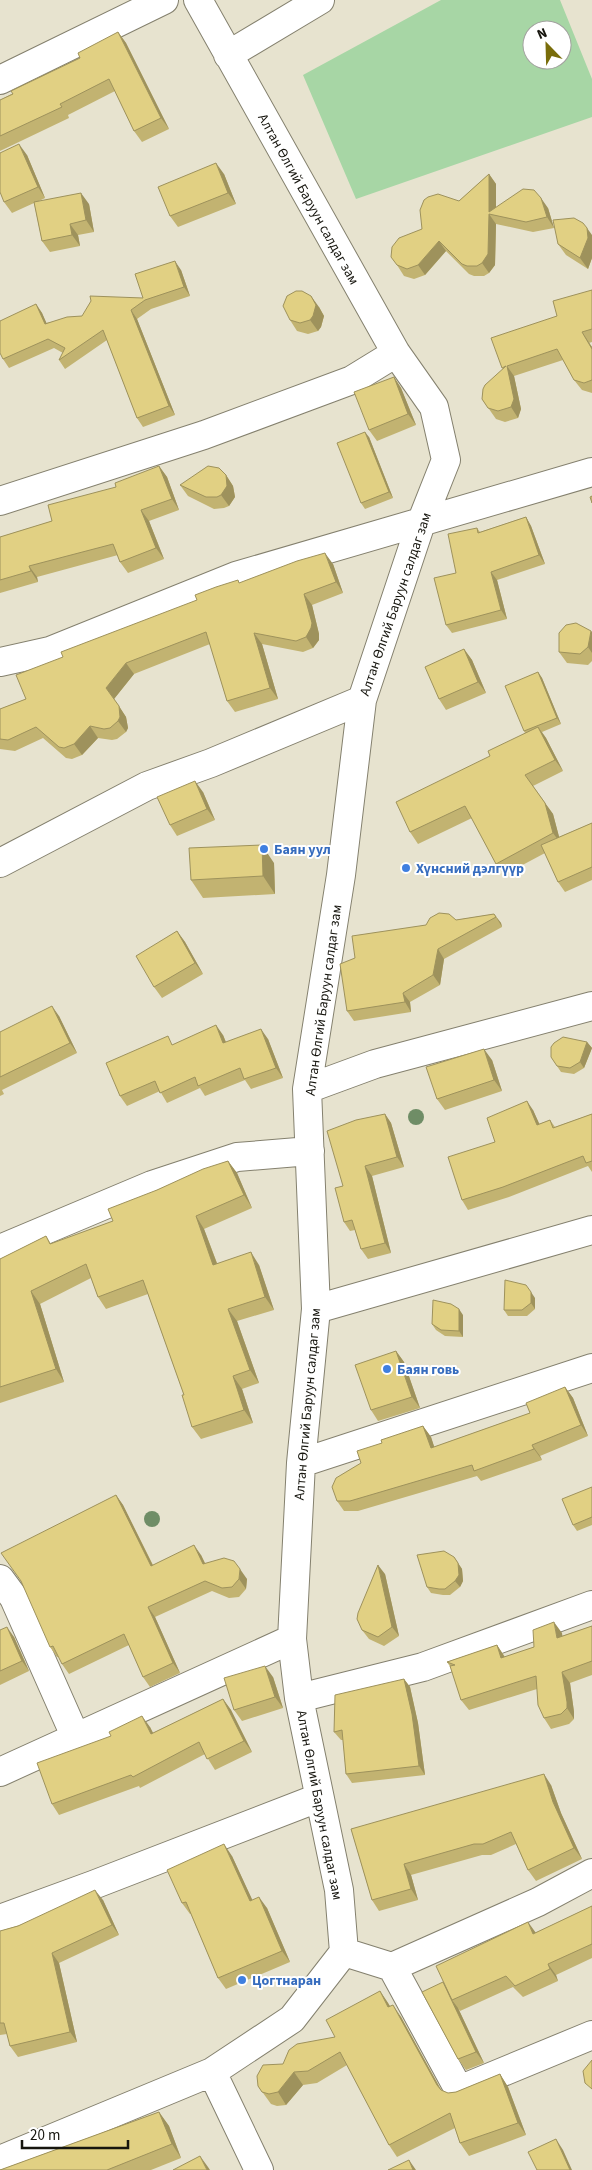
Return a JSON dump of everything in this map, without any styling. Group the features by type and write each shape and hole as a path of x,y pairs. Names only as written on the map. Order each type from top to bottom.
{"street":[{"path":"0,80 164,0"},
{"name":"Алтан Өлгий Баруун салдаг зам","path":"198,0 396,353 434,407 446,460 421,523 362,700 341,875 307,1089 316,1309 301,1463 292,1639 299,1698 318,1798 340,1890 344,1952"},
{"path":"228,55 320,0"},
{"path":"0,501 204,435 315,394 352,380 396,353"},
{"path":"0,662 50,651 236,576 592,472"},
{"path":"0,863 147,786 211,763 362,700"},
{"path":"307,1089 375,1064 592,1006"},
{"path":"0,1249 152,1185 238,1157 310,1152"},
{"path":"316,1309 592,1230"},
{"path":"301,1463 592,1368"},
{"path":"0,1579 14,1598 76,1738"},
{"path":"299,1698 423,1666 592,1605"},
{"path":"0,1772 292,1639"},
{"path":"0,1919 318,1798"},
{"path":"0,2160 212,2072 292,2019 344,1952 392,1967 538,1902 592,1873"},
{"path":"392,1967 459,2090 592,2035"},
{"path":"212,2072 259,2170"}],"green space":[{"path":"441,0 560,0 568,20 522,20 522,70 572,70 572,30 592,79 592,117 356,199 303,75"}],"building":[{"path":"118,32 161,118 134,131 109,79 60,104 62,107 0,136 0,100 13,94 11,91 80,58 78,53"},
{"path":"19,144 38,187 4,202 0,192 0,153"},
{"path":"216,163 228,193 170,216 158,187"},
{"path":"489,174 489,212 523,189 534,190 541,198 547,217 526,222 489,214 488,254 482,263 477,266 462,264 439,241 418,265 407,269 397,265 391,257 392,247 399,238 422,229 420,210 424,200 438,194 459,201"},
{"path":"81,193 86,220 70,224 72,235 42,241 34,202"},
{"path":"574,218 583,223 587,228 588,238 580,258 558,244 553,220"},
{"path":"175,261 184,287 145,300 131,310 169,406 137,418 103,330 59,360 65,348 48,339 3,359 0,353 0,321 36,304 45,324 67,317 82,316 91,301 90,296 143,298 135,274"},
{"path":"592,290 592,329 582,332 592,349 592,380 584,383 574,380 557,349 507,366 514,399 511,407 498,411 488,408 482,399 483,389 506,366 502,368 491,338 557,316 553,301"},
{"path":"296,291 302,291 311,296 316,305 310,320 300,323 290,320 283,306 287,296"},
{"path":"394,377 408,414 369,430 354,392"},
{"path":"365,432 389,492 361,503 337,443"},
{"path":"159,466 172,499 141,510 156,548 120,562 113,544 29,566 31,571 0,580 0,537 52,521 48,505 116,487 115,483"},
{"path":"208,466 219,468 226,475 227,486 221,495 206,497 180,485"},
{"path":"526,517 539,555 491,572 501,610 446,625 434,578 456,573 448,534 477,528 478,533"},
{"path":"325,553 336,582 304,594 312,623 306,637 296,641 254,633 270,688 227,701 206,632 126,663 106,688 119,706 120,717 110,728 104,729 90,726 74,744 64,748 59,747 36,727 8,740 0,739 0,709 26,699 16,675 63,657 61,652 197,600 195,595 238,580 239,583 297,561"},
{"path":"576,623 591,631 588,647 580,654 559,652 559,633 566,625"},
{"path":"464,649 478,682 439,699 425,667"},
{"path":"538,672 557,718 524,731 505,686"},
{"path":"538,727 555,760 525,775 545,803 553,833 496,864 465,806 410,832 396,802 490,756 488,751"},
{"path":"195,781 207,809 170,825 157,797"},
{"path":"592,823 592,867 558,882 541,845"},
{"path":"262,845 263,876 191,880 189,848"},
{"path":"439,913 449,914 456,920 494,914 496,917 438,949 433,975 403,993 405,1002 347,1011 340,964 355,958 352,936 426,925 430,918"},
{"path":"177,931 195,963 154,987 136,956"},
{"path":"52,1006 70,1043 0,1077 0,1032"},
{"path":"216,1025 223,1043 261,1029 276,1068 244,1079 240,1068 198,1086 195,1077 160,1093 155,1081 120,1096 106,1063 168,1036 172,1045"},
{"path":"563,1037 587,1042 580,1062 570,1068 557,1066 551,1057 551,1047"},
{"path":"484,1049 494,1080 437,1099 426,1067"},
{"path":"527,1101 537,1125 550,1120 553,1128 592,1114 592,1161 586,1163 583,1156 503,1187 462,1200 448,1157 495,1142 487,1118"},
{"path":"385,1114 397,1157 365,1166 385,1243 361,1249 352,1220 344,1222 335,1188 343,1186 327,1131 356,1120"},
{"path":"228,1161 244,1195 196,1216 213,1265 251,1252 265,1297 228,1309 250,1370 233,1376 244,1410 192,1427 182,1395 184,1395 143,1280 98,1297 86,1264 31,1291 56,1369 0,1387 0,1259 46,1236 50,1244 113,1221 108,1209 157,1190 203,1169"},
{"path":"505,1280 526,1285 531,1292 531,1303 522,1310 504,1310"},
{"path":"433,1300 451,1304 459,1309 459,1331 441,1330 432,1324"},
{"path":"396,1351 412,1397 371,1410 355,1365"},
{"path":"565,1387 581,1425 532,1445 534,1449 474,1471 472,1465 350,1501 337,1501 332,1487 336,1478 361,1463 357,1451 382,1443 381,1440 423,1426 431,1448 530,1413 526,1403"},
{"path":"592,1487 592,1517 573,1525 562,1499"},
{"path":"116,1495 151,1566 194,1545 203,1564 224,1558 234,1561 240,1569 239,1579 232,1587 222,1588 205,1581 148,1607 173,1663 143,1677 124,1634 62,1664 53,1646 50,1647 21,1581 1,1553"},
{"path":"444,1551 454,1557 458,1563 459,1575 445,1589 427,1587 417,1555"},
{"path":"378,1565 392,1627 378,1637 362,1630 357,1619"},
{"path":"554,1622 557,1638 592,1626 592,1661 562,1672 567,1708 561,1714 544,1718 538,1705 536,1676 461,1700 450,1666 455,1665 447,1662 497,1645 501,1658 534,1647 533,1630"},
{"path":"7,1627 22,1661 0,1671 0,1630"},
{"path":"265,1666 275,1697 234,1710 224,1678"},
{"path":"404,1679 412,1714 419,1766 346,1774 342,1730 334,1732 335,1695"},
{"path":"223,1699 244,1741 207,1759 199,1742 133,1777 131,1775 52,1804 37,1763 111,1736 109,1732 142,1716 151,1734"},
{"path":"544,1774 553,1802 574,1848 528,1870 511,1832 483,1844 474,1844 404,1864 411,1889 372,1900 351,1829"},
{"path":"224,1844 250,1901 259,1897 282,1951 218,1978 186,1902 182,1903 167,1870"},
{"path":"95,1890 112,1925 52,1953 70,2032 10,2046 4,2023 0,2023 0,1931 18,1926"},
{"path":"592,1906 592,1944 548,1964 550,1969 515,1986 506,1976 452,2000 436,1966 528,1922 533,1934"},
{"path":"443,1982 476,2052 458,2059 422,1992"},
{"path":"380,1991 388,2007 393,2005 441,2090 448,2093 456,2092 500,2074 518,2123 460,2143 450,2113 389,2145 340,2052 308,2071 294,2072 278,2092 269,2094 262,2092 258,2086 257,2076 263,2065 283,2064 289,2050 297,2044 335,2037 326,2020"},
{"path":"592,2060 592,2089 585,2083 583,2071"},
{"path":"159,2112 172,2144 107,2170 0,2170"},
{"path":"556,2139 570,2170 537,2170 528,2152"},
{"path":"200,2156 207,2170 173,2170"},
{"path":"409,2160 413,2170 388,2170"}],"place":[{"name":"Баян уул","path":"264,849"},
{"name":"Хүнсний дэлгүүр","path":"406,868"},
{"name":"Баян говь","path":"387,1369"},
{"name":"Цогтнаран","path":"242,1980"}]}
